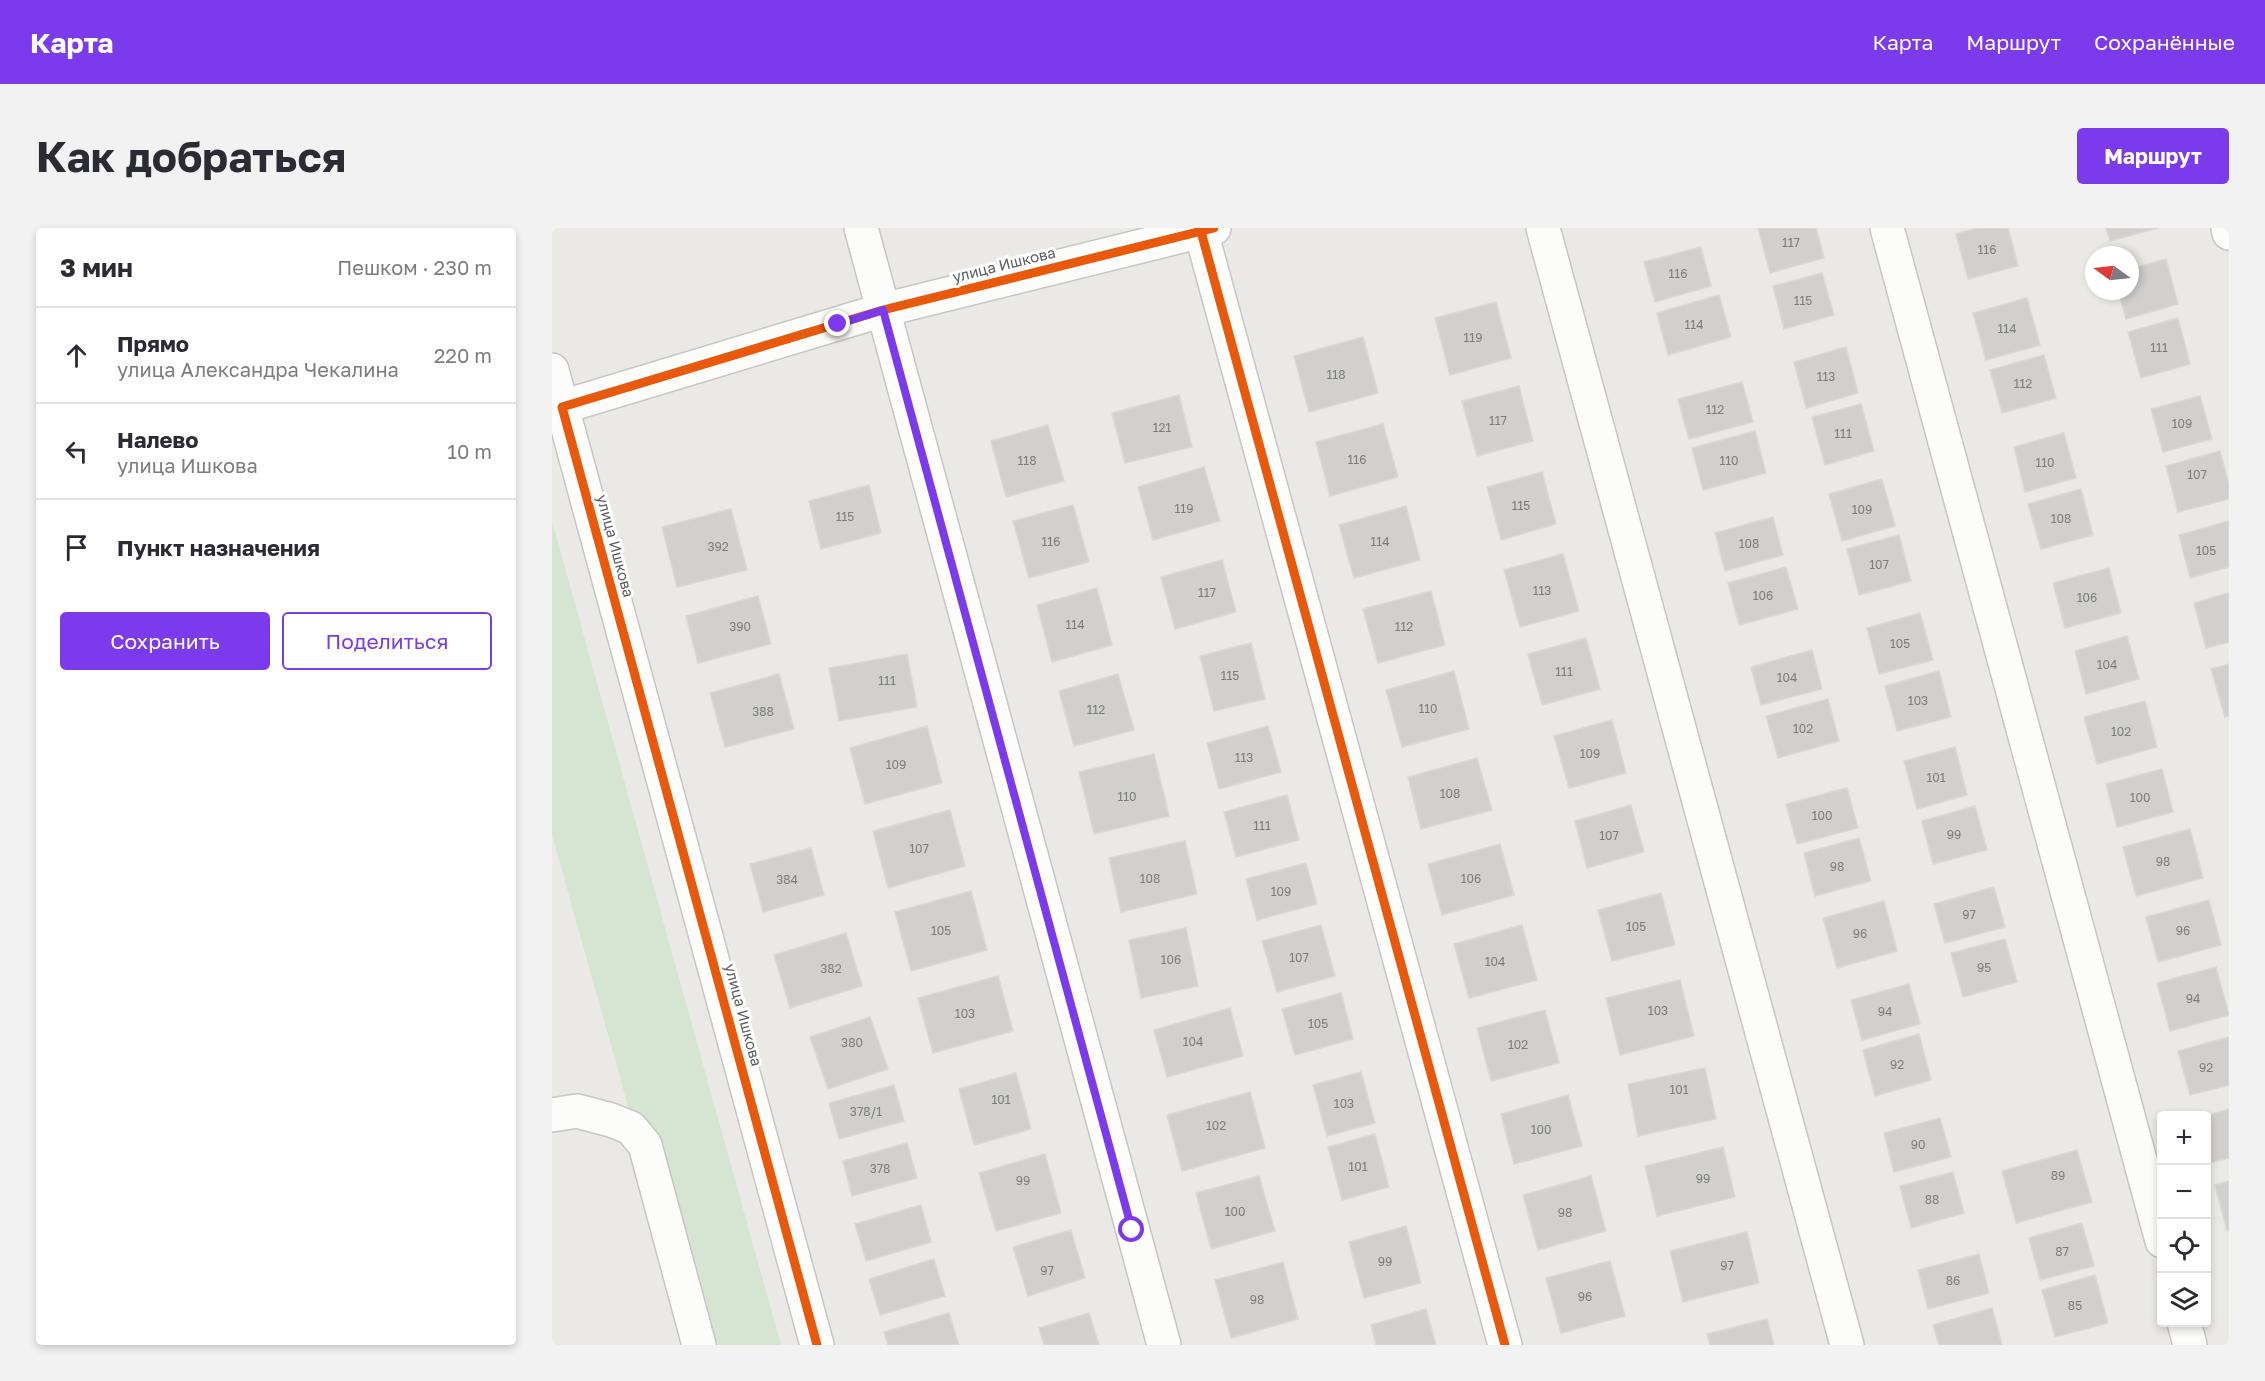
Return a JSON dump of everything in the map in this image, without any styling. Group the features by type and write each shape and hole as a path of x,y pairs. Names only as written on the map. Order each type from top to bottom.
{"street":[{"path":"861,228 1164,1345"},
{"path":"1543,228 1847,1345"},
{"path":"1887,228 2157,1223"},
{"path":"2228,228 2229,233"},
{"path":"1205,229 1505,1345"},
{"name":"улица Ишкова","path":"817,1345 562,407 883,310 1205,229"},
{"path":"552,370 562,407"},
{"path":"552,1116 577,1111 611,1120 631,1128 645,1145 699,1345"},
{"path":"2185,1327 2190,1345"}],"green space":[{"path":"552,521 781,1345 695,1345 552,835"}],"building":[{"path":"1758,228 1816,228 1824,258 1770,273"},
{"path":"1977,228 2008,228 2018,266 1968,279 1956,234"},
{"path":"2106,228 2158,228 2110,241"},
{"path":"1701,247 1711,286 1655,302 1644,262"},
{"path":"2166,259 2178,304 2126,319 2121,300 2139,300 2139,266"},
{"path":"1822,273 1834,315 1784,329 1773,286"},
{"path":"1719,295 1731,337 1668,355 1657,313"},
{"path":"2027,298 2040,345 1986,360 1973,313"},
{"path":"1496,302 1511,358 1450,375 1435,318"},
{"path":"2178,318 2190,364 2141,378 2128,332"},
{"path":"1363,337 1378,393 1309,412 1294,356"},
{"path":"1846,347 1858,393 1806,408 1794,362"},
{"path":"2044,355 2056,398 2002,413 1990,370"},
{"path":"1742,382 1753,422 1689,439 1678,399"},
{"path":"1519,386 1533,441 1477,456 1462,401"},
{"path":"1179,395 1192,447 1125,463 1112,413"},
{"path":"2200,396 2212,439 2163,452 2151,409"},
{"path":"1861,404 1874,451 1825,465 1812,417"},
{"path":"1383,424 1398,477 1330,496 1316,442"},
{"path":"1048,425 1064,481 1006,497 991,441"},
{"path":"1755,431 1766,473 1703,490 1692,448"},
{"path":"2064,433 2076,478 2025,492 2014,447"},
{"path":"2220,451 2229,484 2229,499 2178,512 2166,466"},
{"path":"1204,467 1220,521 1153,540 1138,487"},
{"path":"1542,472 1556,524 1501,540 1487,487"},
{"path":"1882,479 1895,526 1842,541 1829,494"},
{"path":"869,485 881,533 821,549 809,501"},
{"path":"2081,489 2093,535 2041,549 2028,504"},
{"path":"1073,505 1089,562 1029,578 1013,521"},
{"path":"1406,506 1420,560 1354,578 1339,525"},
{"path":"731,509 747,570 677,587 662,527"},
{"path":"1773,517 1783,555 1725,571 1715,533"},
{"path":"2229,521 2229,567 2190,578 2179,535"},
{"path":"1899,535 1911,581 1859,595 1847,549"},
{"path":"1563,554 1579,611 1520,627 1504,570"},
{"path":"1222,560 1236,612 1175,629 1161,577"},
{"path":"1786,567 1798,609 1739,625 1728,583"},
{"path":"2109,568 2121,613 2065,628 2053,583"},
{"path":"1097,588 1112,645 1052,662 1037,605"},
{"path":"1431,591 1445,645 1378,663 1363,609"},
{"path":"2229,593 2229,642 2206,648 2194,603"},
{"path":"758,596 771,644 698,663 686,616"},
{"path":"1920,613 1933,660 1879,674 1867,628"},
{"path":"2127,636 2139,679 2086,694 2075,651"},
{"path":"1586,638 1600,689 1542,705 1528,654"},
{"path":"1251,643 1265,699 1214,711 1200,656"},
{"path":"1812,650 1822,689 1761,705 1751,667"},
{"path":"907,654 917,707 839,721 829,668"},
{"path":"2229,664 2229,716 2225,717 2211,669"},
{"path":"1454,671 1469,729 1402,747 1386,690"},
{"path":"1939,671 1951,717 1897,731 1885,686"},
{"path":"779,674 794,729 725,747 710,693"},
{"path":"1118,674 1134,730 1074,746 1059,691"},
{"path":"1828,699 1839,741 1778,758 1766,716"},
{"path":"2145,701 2157,747 2097,764 2084,717"},
{"path":"1612,720 1626,773 1569,788 1554,736"},
{"path":"927,726 942,783 865,804 850,748"},
{"path":"1268,726 1281,772 1219,789 1207,743"},
{"path":"1955,747 1967,795 1917,809 1904,761"},
{"path":"1154,754 1169,816 1094,834 1079,772"},
{"path":"1477,758 1492,810 1421,829 1408,777"},
{"path":"2162,769 2173,812 2117,827 2106,784"},
{"path":"1847,788 1858,828 1797,844 1786,804"},
{"path":"1287,795 1299,840 1236,857 1224,812"},
{"path":"1631,805 1644,852 1587,868 1575,821"},
{"path":"1975,806 1987,850 1933,864 1922,821"},
{"path":"950,810 965,866 888,888 873,831"},
{"path":"2190,829 2203,878 2136,896 2123,847"},
{"path":"1859,838 1871,881 1815,896 1804,853"},
{"path":"1185,841 1197,894 1121,912 1109,858"},
{"path":"1500,844 1514,895 1442,915 1428,864"},
{"path":"811,848 824,895 763,912 750,864"},
{"path":"1306,863 1317,904 1257,920 1246,879"},
{"path":"1994,887 2005,927 1945,943 1934,904"},
{"path":"971,891 987,950 911,971 895,912"},
{"path":"1661,893 1675,945 1612,961 1598,910"},
{"path":"2209,900 2221,945 2158,962 2146,917"},
{"path":"1884,901 1897,951 1837,968 1823,918"},
{"path":"1321,925 1335,976 1277,992 1262,941"},
{"path":"1522,925 1537,980 1469,998 1454,944"},
{"path":"1186,928 1198,986 1141,998 1129,940"},
{"path":"846,933 862,986 790,1008 774,955"},
{"path":"2005,939 2017,982 1963,997 1951,953"},
{"path":"2216,967 2229,1015 2170,1031 2157,983"},
{"path":"998,976 1013,1031 933,1053 918,998"},
{"path":"1680,980 1694,1036 1620,1055 1606,998"},
{"path":"1909,984 1920,1024 1862,1040 1851,1000"},
{"path":"1341,993 1353,1039 1295,1055 1282,1009"},
{"path":"1230,1008 1243,1056 1167,1077 1154,1030"},
{"path":"1545,1010 1559,1063 1491,1081 1477,1028"},
{"path":"870,1017 888,1069 828,1089 810,1037"},
{"path":"1919,1034 1931,1080 1875,1096 1863,1050"},
{"path":"2229,1037 2229,1085 2190,1095 2178,1051"},
{"path":"1705,1068 1716,1119 1638,1136 1628,1084"},
{"path":"1361,1072 1375,1123 1327,1136 1313,1085"},
{"path":"1016,1073 1031,1129 974,1145 959,1089"},
{"path":"894,1085 904,1121 839,1139 829,1103"},
{"path":"1250,1092 1265,1148 1182,1171 1167,1115"},
{"path":"1568,1095 1582,1146 1514,1164 1501,1114"},
{"path":"2229,1109 2229,1158 2211,1163 2211,1114"},
{"path":"1940,1118 1951,1157 1894,1172 1884,1133"},
{"path":"1375,1134 1389,1187 1342,1200 1328,1147"},
{"path":"907,1143 917,1178 852,1196 843,1161"},
{"path":"1723,1147 1735,1197 1657,1216 1645,1166"},
{"path":"2077,1150 2092,1202 2016,1223 2002,1171"},
{"path":"1045,1154 1061,1213 996,1231 979,1173"},
{"path":"1953,1172 1964,1213 1911,1228 1900,1186"},
{"path":"1259,1176 1275,1231 1211,1249 1196,1193"},
{"path":"1591,1176 1606,1231 1538,1250 1523,1195"},
{"path":"2229,1181 2229,1230 2227,1231 2215,1185"},
{"path":"921,1205 931,1242 866,1261 855,1224"},
{"path":"2082,1223 2094,1266 2040,1280 2029,1238"},
{"path":"1406,1226 1421,1283 1364,1298 1349,1242"},
{"path":"1071,1230 1085,1278 1028,1296 1013,1247"},
{"path":"1747,1232 1759,1283 1683,1302 1670,1251"},
{"path":"1979,1254 1989,1293 1928,1309 1918,1270"},
{"path":"934,1259 945,1296 880,1315 869,1279"},
{"path":"1610,1261 1625,1316 1561,1333 1546,1278"},
{"path":"1283,1262 1298,1319 1231,1338 1215,1280"},
{"path":"2095,1275 2108,1323 2055,1337 2042,1290"},
{"path":"1992,1308 2002,1345 1939,1345 1933,1325"},
{"path":"1426,1309 1436,1345 1376,1345 1371,1325"},
{"path":"949,1313 959,1345 888,1345 884,1332"},
{"path":"1089,1313 1099,1345 1044,1345 1039,1328"},
{"path":"1767,1319 1774,1345 1710,1345 1707,1334"}],"cycle path":[{"path":"1200,228 1505,1345"},
{"path":"817,1345 562,407 883,310 1214,228"}],"route":[{"path":"838,324 883,310 1132,1230"}]}
